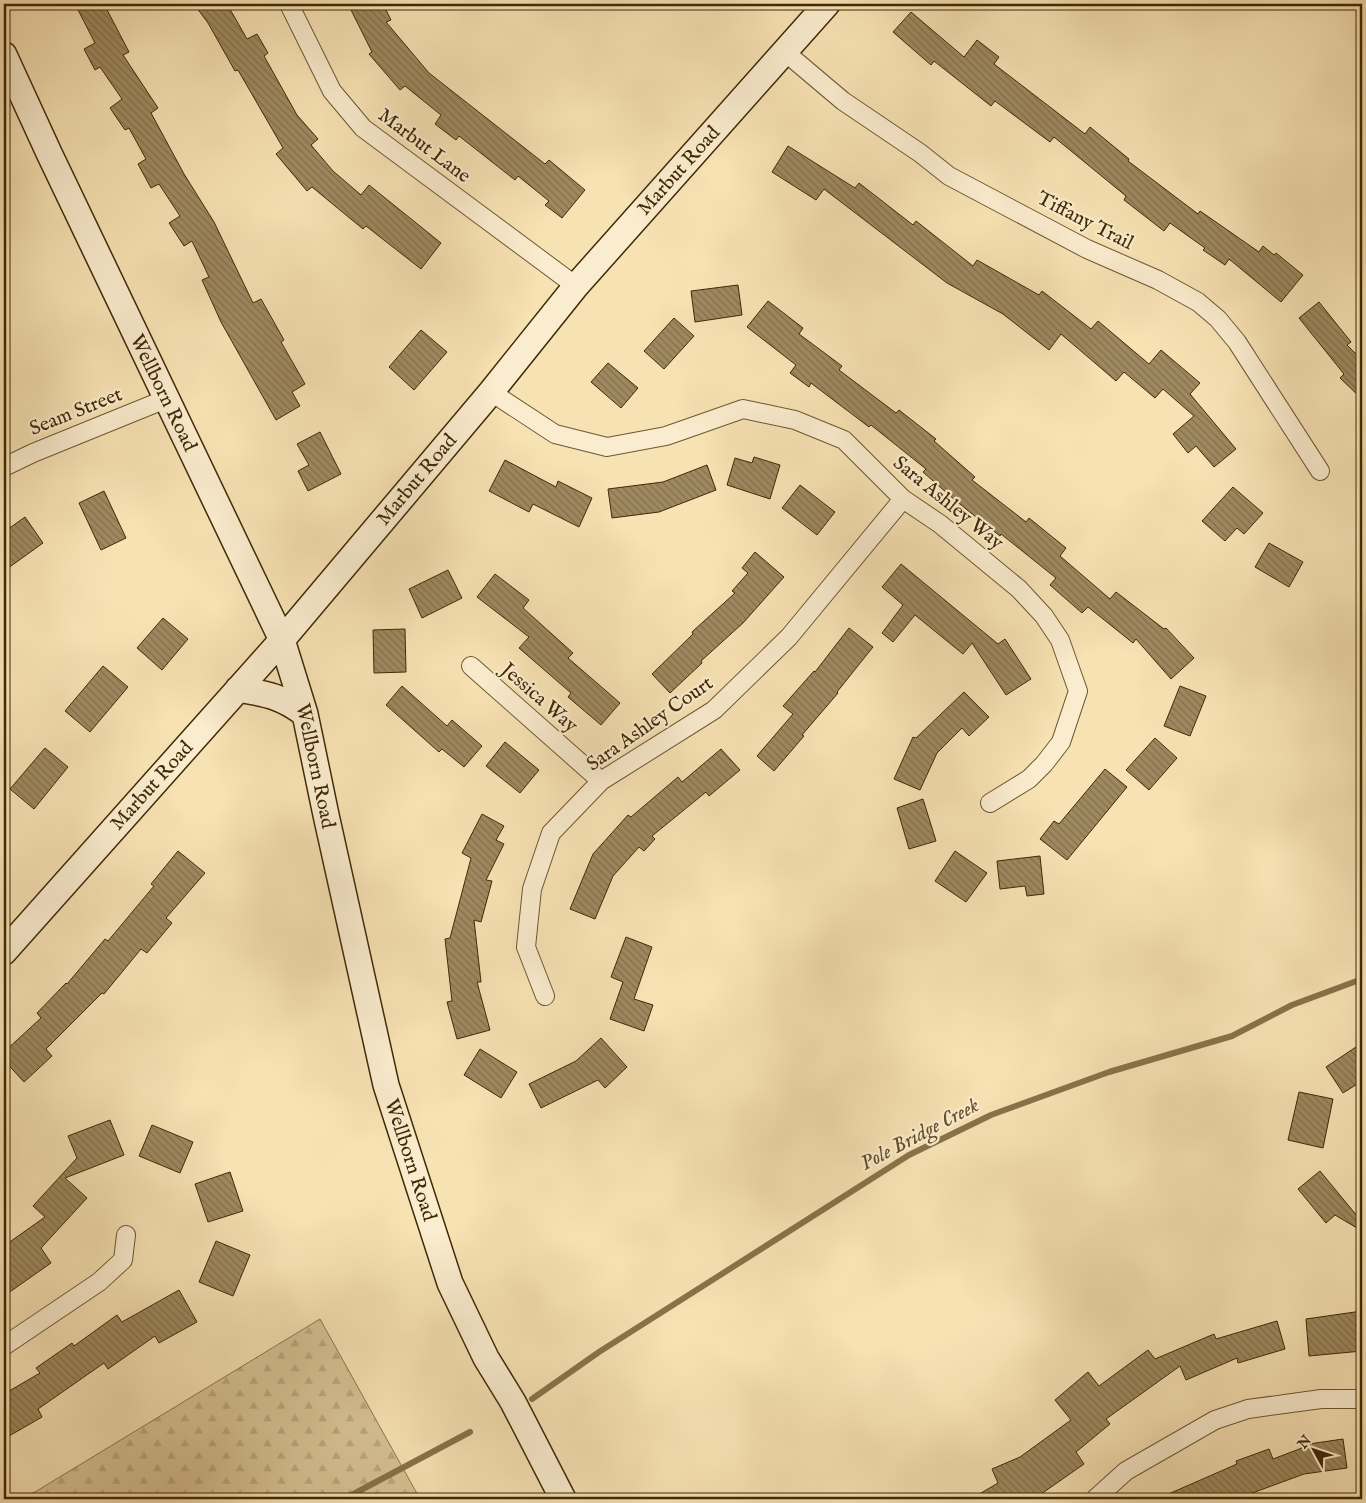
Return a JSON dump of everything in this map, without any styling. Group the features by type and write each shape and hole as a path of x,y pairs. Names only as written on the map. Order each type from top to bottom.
{"street":[{"name":"Marbut Lane","path":"289,4 332,91 363,128 576,286"},
{"name":"Marbut Road","path":"4,952 282,640 491,392 576,286 827,4"},
{"name":"Tiffany Trail","path":"785,52 843,101 920,153 949,176 1087,249 1158,280 1198,302 1218,319 1237,342 1320,471"},
{"name":"Wellborn Road","path":"4,56 282,640 305,714 386,1085 450,1283 486,1358 512,1402 563,1499"},
{"name":"Sara Ashley Way","path":"491,392 555,434 607,446 666,436 743,410 795,420 844,440 903,499 940,524 1019,588 1044,616 1060,640 1078,691 1060,742 1044,764 1029,779 990,803"},
{"name":"Seam Street","path":"4,467 33,453 166,399"},
{"name":"Sara Ashley Court","path":"545,996 526,947 532,889 551,833 601,781 714,710 789,637 903,499"},
{"name":"Jessica Way","path":"471,666 601,781"},
{"path":"238,689 275,696 290,703 305,714"},
{"path":"4,1346 100,1282 123,1260 126,1235"},
{"path":"1095,1499 1126,1471 1215,1420 1248,1408 1321,1399 1362,1399"}],"green space":[{"path":"320,1319 420,1499 14,1499 35,1492"}],"building":[{"path":"75,4 104,4 129,52 123,55 158,108 151,113 184,174 214,222 253,303 261,299 284,340 281,342 305,384 292,392 300,406 276,420 221,322 202,280 209,277 192,241 184,246 169,223 180,216 159,184 151,188 138,164 146,159 129,128 125,130 110,108 122,99 100,67 95,70 84,49 95,43"},
{"path":"194,4 227,4 247,39 257,34 268,53 264,56 297,115 318,139 311,145 333,171 361,195 369,185 441,243 421,269 366,226 363,229 312,187 307,191 276,154 283,148 238,70 235,71 208,23"},
{"path":"348,4 383,4 391,20 386,22 429,73 545,164 549,160 585,190 562,218 545,205 549,201 518,176 515,180 459,136 456,140 435,124 441,115 405,86 400,90 369,54 372,52"},
{"path":"911,12 964,57 977,40 999,57 994,64 1085,134 1090,127 1129,159 1128,161 1198,214 1200,211 1259,252 1263,246 1274,255 1276,253 1303,275 1281,302 1229,259 1225,265 1170,223 1164,231 1124,200 1126,196 1054,137 1050,142 995,101 991,106 934,61 931,65 893,32"},
{"path":"788,146 855,188 859,183 913,225 916,221 973,266 977,260 1039,295 1042,291 1091,329 1098,321 1149,364 1161,350 1200,383 1190,394 1236,449 1214,467 1196,446 1188,453 1173,434 1194,416 1163,389 1155,398 1124,372 1116,381 1061,334 1049,350 1003,314 947,283 824,189 816,200 772,172"},
{"path":"738,285 742,315 695,322 691,291"},
{"path":"768,301 803,328 799,334 842,366 839,370 896,413 899,410 936,439 934,441 975,477 972,480 1026,522 1029,518 1066,548 1060,556 1110,599 1116,592 1164,629 1166,628 1194,658 1171,679 1136,639 1133,643 1088,607 1082,613 1050,585 1056,578 956,501 923,472 926,469 871,425 869,427 811,383 809,387 790,373 796,365 747,327"},
{"path":"1319,302 1351,342 1347,345 1362,360 1362,399 1340,378 1344,374 1299,318"},
{"path":"674,318 694,336 664,369 644,351"},
{"path":"421,330 447,352 414,390 389,367"},
{"path":"608,363 638,388 621,408 591,382"},
{"path":"320,432 341,474 308,491 298,471 309,465 297,444"},
{"path":"754,457 780,465 770,499 727,485 735,458 752,463"},
{"path":"505,460 556,487 558,481 592,498 579,527 533,504 529,512 489,491"},
{"path":"707,465 716,490 659,512 612,518 608,489 663,482"},
{"path":"800,485 835,512 817,535 782,508"},
{"path":"1233,487 1263,513 1244,534 1237,528 1225,541 1202,521"},
{"path":"104,491 126,538 101,550 79,503"},
{"path":"25,517 43,543 4,571 4,532"},
{"path":"1269,543 1303,562 1289,587 1255,567"},
{"path":"755,552 784,577 743,623 701,661 702,663 670,693 652,674 693,634 692,632 735,593 732,591 748,573 742,568"},
{"path":"901,564 998,644 1005,639 1031,679 1006,695 972,643 963,654 915,615 893,642 882,633 903,605 882,587"},
{"path":"448,570 462,598 422,618 409,589"},
{"path":"495,574 529,600 523,608 573,653 568,658 620,703 601,725 568,697 571,693 519,648 529,637 477,597"},
{"path":"163,618 188,639 162,670 137,648"},
{"path":"849,628 873,647 838,693 802,735 804,736 774,771 757,756 793,714 783,706 815,672"},
{"path":"405,629 406,672 374,673 373,630"},
{"path":"103,666 128,687 90,732 65,711"},
{"path":"402,686 447,726 452,720 482,746 464,767 442,749 439,752 386,705"},
{"path":"1180,686 1206,696 1190,736 1164,726"},
{"path":"964,692 989,717 969,736 962,728 937,753 920,790 894,779 913,737 916,738"},
{"path":"1155,738 1177,758 1149,790 1126,770"},
{"path":"505,742 539,770 520,793 486,766"},
{"path":"45,748 68,767 34,809 10,789"},
{"path":"721,749 740,770 709,796 706,792 652,836 655,839 644,851 639,847 613,876 595,919 570,909 593,854 628,815 631,817 678,777 682,782"},
{"path":"1105,769 1127,787 1067,860 1040,839 1054,821 1059,824"},
{"path":"923,799 936,841 909,849 897,808"},
{"path":"482,814 504,826 496,840 504,844 486,880 492,881 481,922 474,920 481,982 477,982 490,1030 457,1039 447,1002 452,1001 445,939 450,938 471,858 462,853"},
{"path":"178,851 205,873 166,918 172,923 147,953 141,949 104,994 102,993 46,1049 52,1056 24,1082 4,1060 4,1052 41,1018 37,1013 67,984 105,939 108,941 154,886 151,884"},
{"path":"955,851 987,873 966,902 935,881"},
{"path":"1040,856 1044,894 1027,896 1025,886 1000,889 997,861"},
{"path":"626,937 652,947 634,999 653,1005 644,1031 610,1019 623,982 611,977"},
{"path":"601,1038 627,1067 605,1088 598,1080 541,1108 529,1084 576,1061"},
{"path":"1362,1043 1362,1081 1343,1093 1326,1067"},
{"path":"480,1049 517,1072 501,1098 464,1075"},
{"path":"1299,1092 1333,1099 1323,1148 1288,1140"},
{"path":"110,1120 124,1155 65,1178 87,1198 41,1248 51,1263 4,1296 4,1246 45,1217 33,1206 77,1158 68,1136"},
{"path":"152,1125 193,1142 180,1173 139,1156"},
{"path":"1320,1171 1362,1222 1362,1231 1335,1215 1326,1223 1298,1189"},
{"path":"230,1172 243,1211 208,1222 195,1184"},
{"path":"216,1241 250,1255 233,1296 199,1282"},
{"path":"179,1290 197,1322 159,1343 155,1336 108,1369 104,1363 38,1409 42,1417 9,1436 4,1428 4,1394 40,1373 36,1368 72,1343 74,1346 117,1315 122,1322"},
{"path":"1362,1311 1362,1351 1309,1356 1306,1319"},
{"path":"1277,1321 1285,1349 1238,1363 1237,1358 1186,1380 1180,1366 1106,1419 1110,1424 1076,1452 1084,1464 1034,1499 971,1499 998,1483 992,1469 1020,1457 1071,1420 1055,1400 1088,1372 1099,1386 1148,1350 1155,1359 1214,1334 1216,1339"},
{"path":"1343,1439 1347,1468 1304,1474 1236,1499 1157,1499 1237,1464 1236,1461 1269,1449 1273,1459 1302,1448 1302,1445"}],"waterway":[{"name":"Pole Bridge Creek","path":"532,1399 599,1352 909,1155 991,1115 1109,1072 1232,1036 1292,1005 1362,979"},
{"name":"Pole Bridge Creek","path":"344,1499 470,1432"}]}
